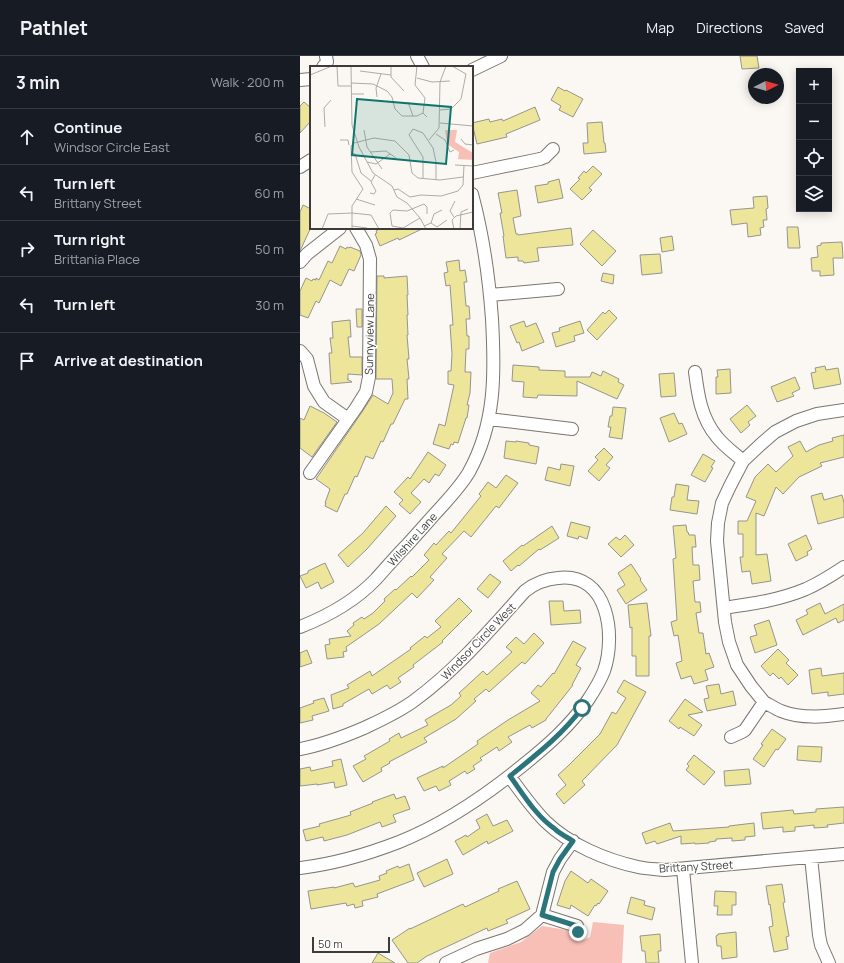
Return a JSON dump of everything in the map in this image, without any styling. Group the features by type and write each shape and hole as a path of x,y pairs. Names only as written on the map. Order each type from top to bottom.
{"street":[{"path":"324,66 327,62 326,56"},
{"path":"417,56 422,66"},
{"path":"473,70 501,56"},
{"path":"300,80 310,79"},
{"path":"473,174 540,159 545,157 553,149"},
{"path":"300,167 310,161"},
{"name":"Wilshire Lane","path":"300,626 318,620 335,611 375,580 456,490 468,473 477,455 485,435 489,419 492,401 494,354 490,295 485,252 473,198"},
{"path":"300,262 307,254 339,229"},
{"name":"Sunnyview Lane","path":"310,473 366,392 370,377 370,259 366,245 357,229"},
{"path":"490,295 558,288"},
{"path":"300,351 307,359 314,386 324,402 348,419"},
{"path":"695,372 698,396 706,420 723,444 743,460"},
{"path":"844,410 817,414 796,421 775,432 743,460 724,499 718,523 717,541 725,622 729,642 737,665 751,686 764,702 782,712 800,716 818,717 844,714"},
{"path":"489,419 572,429"},
{"path":"724,608 757,603 795,593 814,585 844,567"},
{"name":"Windsor Circle West","path":"300,749 347,736 397,712 414,701 461,661 526,591 537,583 552,579 576,579 584,582 596,592 601,600 608,624 608,645 606,662 600,680 595,690 576,716 547,746 510,776 474,802 428,829 399,842 370,852 300,868"},
{"path":"731,737 744,730 764,702"},
{"name":"Brittany Street","path":"510,776 535,810 554,829 592,852 613,860 639,867 665,870 683,869 844,854"},
{"path":"446,963 476,949 507,939 525,930 542,915 553,872 573,841"},
{"path":"811,857 819,935 821,945 829,963"},
{"path":"683,869 692,963"},
{"path":"542,915 577,926 578,932"}],"shaded area":[{"path":"593,922 624,925 622,963 488,963 490,953 521,942 542,926 567,930 579,942 590,937"}],"building":[{"path":"740,56 757,56 759,68 742,69"},
{"path":"558,87 583,99 573,117 559,110 561,106 551,100"},
{"path":"304,102 310,107 310,122 300,133 300,106"},
{"path":"535,107 540,120 506,134 507,137 477,144 473,123 489,119 490,122 502,119 503,121"},
{"path":"602,122 606,152 584,154 583,143 588,143 587,123"},
{"path":"593,166 602,174 589,188 592,190 582,200 570,189 580,179 578,178 584,171 586,173"},
{"path":"559,179 563,198 538,203 535,186 548,184 548,182"},
{"path":"517,190 521,216 513,218 516,234 518,235 571,228 573,245 537,248 539,261 524,263 523,261 518,261 518,257 506,258 500,213 502,213 498,193"},
{"path":"767,196 767,220 763,220 764,227 760,228 761,235 748,237 747,223 732,225 730,210 754,208 753,197"},
{"path":"303,205 310,208 310,229 300,251 300,212"},
{"path":"787,227 798,227 800,248 788,248"},
{"path":"379,229 422,229 399,240 398,238 380,246 375,234 377,233 376,231"},
{"path":"593,230 616,251 602,266 580,244"},
{"path":"672,236 674,250 662,252 660,238"},
{"path":"842,242 843,258 833,258 834,275 820,276 820,271 812,271 811,258 818,257 817,246 821,245 821,243"},
{"path":"340,246 346,249 347,247 350,247 360,251 361,255 354,271 349,269 341,286 330,280 319,303 316,301 308,318 300,315 300,291 306,278 312,281 313,279 316,280 316,278 319,280 328,261 332,263"},
{"path":"660,254 662,273 642,275 640,255"},
{"path":"459,260 460,271 465,270 467,282 464,282 466,306 469,306 470,319 466,319 467,336 469,336 469,349 466,349 465,372 471,372 470,393 467,405 469,405 467,418 458,443 454,442 453,445 451,444 449,449 433,444 439,424 445,426 454,385 448,384 448,371 451,371 452,354 450,325 453,325 450,285 446,286 444,273 448,272 446,262"},
{"path":"603,273 614,275 613,284 601,281"},
{"path":"377,276 384,276 384,278 407,276 407,335 409,359 407,359 409,379 407,379 408,399 405,399 383,442 381,441 373,459 366,456 357,477 355,476 337,512 325,506 330,489 316,479 373,395 388,404 393,393 392,379 376,379"},
{"path":"356,309 362,309 362,327 357,327"},
{"path":"609,310 617,318 597,340 587,330 603,312 605,314"},
{"path":"350,320 351,337 348,337 350,357 362,357 362,375 348,374 347,379 352,382 331,384 329,353 332,353 330,338 333,338 332,322"},
{"path":"524,321 526,327 536,323 544,342 522,351 510,326"},
{"path":"580,321 584,333 574,336 575,341 556,347 552,333 560,331 559,328"},
{"path":"513,365 539,367 539,370 565,371 565,377 590,377 592,372 601,376 603,371 619,379 618,382 624,385 617,399 577,381 577,396 538,395 537,398 523,397 524,382 512,381"},
{"path":"825,366 826,370 838,368 841,384 814,389 811,373 816,372 815,368"},
{"path":"730,369 731,393 716,394 716,377 718,377 717,370"},
{"path":"674,373 676,396 661,397 659,374"},
{"path":"795,377 800,389 792,393 794,396 777,402 771,387"},
{"path":"747,405 756,416 748,422 750,425 741,433 730,419"},
{"path":"310,406 337,422 312,457 300,448 300,418 304,420"},
{"path":"613,407 626,408 622,439 609,437 611,427 608,427 610,416 612,416"},
{"path":"674,413 679,424 682,423 687,434 669,442 660,418"},
{"path":"844,435 844,457 820,463 822,466 799,477 783,494 776,487 764,516 756,513 756,555 767,554 771,581 752,584 750,571 742,572 740,557 743,557 743,534 738,534 738,521 747,521 756,501 746,497 755,477 768,464 776,472 793,456 788,447 800,441 806,452 819,445 833,441 832,438"},
{"path":"506,441 529,443 529,445 539,447 536,464 504,458"},
{"path":"604,448 613,457 606,465 610,468 599,481 588,471 598,460 595,457"},
{"path":"428,452 446,465 439,476 435,474 429,483 424,479 411,493 421,502 410,514 399,504 403,500 394,492 408,477 410,479"},
{"path":"703,454 715,461 711,467 713,468 705,482 691,475"},
{"path":"561,464 574,466 570,486 545,480 548,467 560,470"},
{"path":"506,475 518,483 499,508 496,506 471,537 464,531 442,554 447,558 430,577 434,580 417,598 412,593 379,624 346,647 347,651 343,652 344,657 327,659 325,645 330,644 329,639 351,636 347,631 354,625 353,623 362,617 364,619 373,613 385,601 384,599 411,576 412,577 429,560 424,555 434,543 436,545 449,531 451,533 481,496 479,494 488,482 496,488"},
{"path":"676,484 689,486 687,500 699,501 697,514 670,510"},
{"path":"822,493 824,500 842,495 844,503 844,517 818,524 811,496"},
{"path":"386,506 396,516 367,549 348,567 338,555 363,533"},
{"path":"571,522 590,527 587,539 579,536 578,539 567,536"},
{"path":"686,525 689,535 695,535 696,547 692,547 693,565 699,565 700,580 693,581 695,602 700,602 701,612 696,613 699,633 703,633 706,654 709,653 714,667 705,670 708,680 694,684 691,676 681,679 676,663 682,661 678,635 674,636 671,622 677,620 673,559 676,558 673,526"},
{"path":"552,526 559,538 540,550 539,549 511,571 503,561 522,545 523,546"},
{"path":"625,535 634,545 621,557 608,544 616,537 620,540"},
{"path":"806,535 812,549 807,552 808,555 796,561 788,544"},
{"path":"325,563 334,582 321,589 318,582 306,588 300,576"},
{"path":"631,564 647,590 626,604 617,590 625,585 618,573"},
{"path":"490,574 501,582 488,598 477,589"},
{"path":"459,598 472,611 442,641 443,642 413,665 414,667 398,678 401,682 390,689 387,685 372,694 369,689 343,704 343,706 333,709 331,695 349,688 347,685 370,671 372,676 411,649 410,648 425,636 427,638 441,627 435,621"},
{"path":"549,601 563,601 564,611 580,610 581,623 551,625"},
{"path":"647,603 651,636 649,636 649,676 636,676 636,656 632,656 632,627 630,628 628,605"},
{"path":"820,603 825,614 844,604 844,620 838,623 836,618 803,635 796,620 808,614 806,610"},
{"path":"769,620 777,645 755,653 750,637 757,635 754,625"},
{"path":"534,633 544,643 525,664 522,662 489,692 486,689 474,699 476,701 456,719 424,738 427,742 389,762 390,763 381,768 382,771 363,782 353,766 366,759 364,756 390,741 389,739 399,733 401,738 428,725 425,720 451,705 461,696 459,693 483,671 487,675 512,652 506,647 516,637 524,644"},
{"path":"573,641 586,648 576,665 581,668 573,685 546,720 532,728 530,725 508,737 512,742 499,751 497,747 480,758 482,760 473,766 475,769 467,774 465,771 449,781 451,785 439,791 436,786 424,791 417,778 443,766 443,768 478,744 477,741 540,701 531,693 538,685 541,687 553,673 554,674"},
{"path":"778,649 789,660 786,663 798,675 788,685 781,677 779,679 773,673 770,676 761,666"},
{"path":"307,650 312,663 300,667 300,653"},
{"path":"821,668 822,676 844,673 844,694 828,696 828,692 812,694 809,670"},
{"path":"624,680 646,692 617,745 582,781 585,785 564,804 556,794 566,785 558,775 600,734 612,712 616,714 626,698 617,692"},
{"path":"719,684 721,694 733,691 736,705 707,711 704,699 709,698 706,686"},
{"path":"324,698 329,711 312,716 313,720 300,723 300,708 314,703 313,701"},
{"path":"685,699 703,712 688,715 702,725 694,736 680,727 679,729 669,721"},
{"path":"772,729 786,739 778,750 776,749 764,767 753,759 763,745 761,744"},
{"path":"798,746 822,747 821,762 797,760"},
{"path":"694,755 715,772 704,785 686,770 689,766 687,764"},
{"path":"341,759 347,785 335,788 334,782 300,786 300,769 310,767 311,771 333,766 332,761"},
{"path":"749,769 751,784 725,786 724,771"},
{"path":"394,794 396,799 405,796 410,809 393,815 396,822 382,827 380,822 347,835 324,841 323,837 306,841 303,830 320,826 319,824 351,815 350,812"},
{"path":"844,807 844,823 827,825 828,827 814,828 814,825 795,827 795,831 783,832 783,827 763,829 761,813 793,810 794,814 816,812 816,809"},
{"path":"487,814 493,826 507,820 513,831 488,844 487,841 463,855 455,841 466,835 467,837 480,828 476,820"},
{"path":"670,823 673,831 729,827 754,823 755,836 745,837 745,840 732,841 732,838 716,839 716,841 709,843 681,844 681,836 657,844 655,841 646,844 642,833"},
{"path":"447,859 453,874 424,887 417,873"},
{"path":"409,864 414,880 377,894 378,897 362,901 363,906 355,908 354,904 347,906 346,903 311,909 308,891 334,888 353,883 355,887 380,880 379,876 387,873 386,871 398,866 399,868"},
{"path":"571,871 588,883 591,879 608,891 599,904 598,903 596,906 595,905 588,916 571,905 570,909 557,905 565,881"},
{"path":"517,881 530,909 506,920 508,923 488,931 487,928 427,956 417,963 408,963 392,940 410,928 463,904 465,907 499,891 498,889"},
{"path":"782,884 785,902 783,903 789,936 786,937 788,949 774,952 769,927 773,926 766,886"},
{"path":"715,891 736,892 736,905 732,905 732,915 717,915 718,906 714,906"},
{"path":"631,897 645,901 644,905 655,908 652,920 627,913"},
{"path":"736,932 737,957 722,959 721,946 717,946 716,936 718,934"},
{"path":"660,934 661,951 658,951 659,963 646,963 645,951 642,951 640,936"},
{"path":"378,953 395,963 372,963"}],"route":[{"path":"578,932 577,926 542,915 553,872 563,854 573,841 554,829 535,810 510,776 560,734 582,708"}]}
